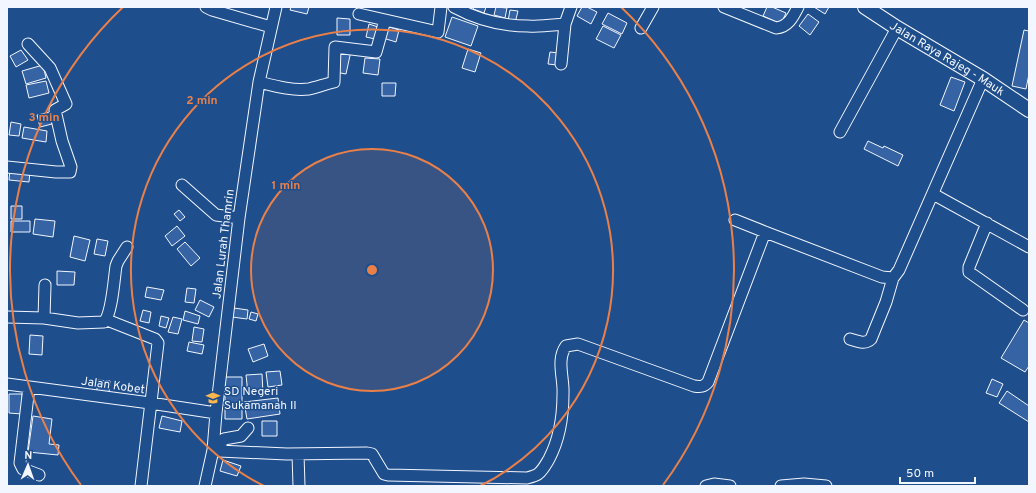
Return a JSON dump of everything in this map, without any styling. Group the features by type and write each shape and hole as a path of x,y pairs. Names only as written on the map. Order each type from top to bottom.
{"main road":[{"name":"Jalan Raya Rajeg - Mauk","path":"865,7 897,28 983,79 1029,110"}],"street":[{"path":"206,7 271,27"},
{"name":"Jalan Lurah Thamrin","path":"205,486 216,451 216,413 239,218 259,82 276,7"},
{"path":"359,14 438,32 441,7"},
{"path":"454,7 468,14 496,23 528,26 565,24"},
{"path":"561,64 565,24 571,7"},
{"path":"641,28 653,7"},
{"path":"724,7 776,28 786,25 798,7"},
{"path":"259,82 283,88 309,89 334,82 336,47 376,52 385,20"},
{"path":"840,132 897,28"},
{"path":"7,167 70,172 71,167 62,141 55,110 66,104 47,63 28,44"},
{"path":"850,339 867,342 871,339 886,302 893,278 899,270 983,79"},
{"path":"182,185 216,215 239,218"},
{"path":"933,194 1029,247"},
{"path":"735,220 882,277 893,278"},
{"path":"987,223 969,267 969,272 1023,310"},
{"path":"216,451 298,454 360,452 372,454 384,474 388,475 527,478 537,475 544,468 556,444 560,430 563,394 561,360 562,352 566,346 578,344 694,386 702,387 706,385 765,232"},
{"path":"107,320 116,266 127,247"},
{"path":"44,318 45,285"},
{"path":"7,317 44,318 93,323 104,322 107,320 157,340 158,343 141,486"},
{"name":"Jalan Kobet","path":"7,384 216,413"},
{"path":"29,387 20,463 23,469 39,474"},
{"path":"216,451 224,439 242,436 248,428"},
{"path":"298,454 298,486"},
{"path":"706,486 714,484 730,486"},
{"path":"781,486 804,484 826,486"}],"building":[{"path":"291,7 309,7 307,14 290,10"},
{"path":"474,7 486,7 484,13 473,9"},
{"path":"496,7 507,8 505,18 494,15"},
{"path":"582,7 587,7 597,12 591,24 577,16"},
{"path":"767,7 772,7 786,13 781,24 763,16"},
{"path":"814,7 829,7 825,14"},
{"path":"510,10 518,11 515,23 508,21"},
{"path":"608,13 627,23 622,34 602,24"},
{"path":"808,14 819,22 810,35 799,26"},
{"path":"452,17 478,26 471,46 445,37"},
{"path":"337,18 350,19 350,35 337,35"},
{"path":"369,24 378,27 375,39 366,37"},
{"path":"386,26 399,30 396,42 383,38"},
{"path":"603,26 621,35 614,48 596,39"},
{"path":"1024,30 1029,31 1029,74 1026,89 1012,86"},
{"path":"339,49 351,51 346,74 335,72"},
{"path":"468,49 481,53 475,72 462,68"},
{"path":"21,50 28,60 16,67 10,56"},
{"path":"550,52 559,53 557,65 548,64"},
{"path":"365,58 380,59 378,75 363,73"},
{"path":"43,65 46,78 26,84 22,71"},
{"path":"951,77 965,82 954,111 940,105"},
{"path":"46,81 49,93 29,98 26,85"},
{"path":"382,83 396,83 395,96 382,96"},
{"path":"50,112 52,124 40,127 37,115"},
{"path":"11,122 21,124 19,136 9,135"},
{"path":"24,127 47,131 46,142 22,138"},
{"path":"868,141 883,148 884,146 903,155 898,166 864,149"},
{"path":"10,169 30,171 29,182 9,180"},
{"path":"11,206 22,206 22,219 11,219"},
{"path":"179,210 185,217 180,221 174,214"},
{"path":"35,219 55,221 53,237 33,234"},
{"path":"11,221 30,221 30,232 11,232"},
{"path":"177,226 185,236 172,246 165,236"},
{"path":"74,236 90,240 85,261 70,257"},
{"path":"97,239 108,241 105,256 94,254"},
{"path":"185,242 200,258 191,266 177,249"},
{"path":"57,271 75,272 74,285 57,285"},
{"path":"147,287 164,290 161,300 145,297"},
{"path":"187,288 196,289 194,303 185,302"},
{"path":"200,300 214,307 209,317 195,310"},
{"path":"234,308 248,310 247,319 232,317"},
{"path":"143,310 151,312 149,323 140,321"},
{"path":"185,311 200,316 198,324 183,320"},
{"path":"251,312 258,314 256,321 249,319"},
{"path":"161,316 169,318 166,328 159,326"},
{"path":"173,317 182,319 178,334 168,332"},
{"path":"1024,320 1029,323 1029,366 1025,372 1001,358"},
{"path":"194,327 204,329 202,342 192,341"},
{"path":"30,335 43,336 42,355 29,354"},
{"path":"189,342 204,345 202,354 187,351"},
{"path":"264,344 268,356 253,362 248,349"},
{"path":"280,371 282,385 268,387 266,372"},
{"path":"262,374 263,393 248,394 246,375"},
{"path":"225,377 242,377 242,419 225,419"},
{"path":"992,379 1003,384 997,397 986,393"},
{"path":"97,380 110,381 109,393 97,393"},
{"path":"1007,391 1029,406 1029,422 999,403"},
{"path":"9,394 22,394 22,414 9,413"},
{"path":"278,398 280,414 247,419 244,402"},
{"path":"33,416 52,419 49,444 59,445 58,455 28,452"},
{"path":"162,416 182,421 180,432 159,428"},
{"path":"262,421 277,421 277,436 262,436"},
{"path":"223,460 241,466 237,476 220,471"}],"place":[{"name":"SD Negeri Sukamanah II","path":"213,398"}]}
